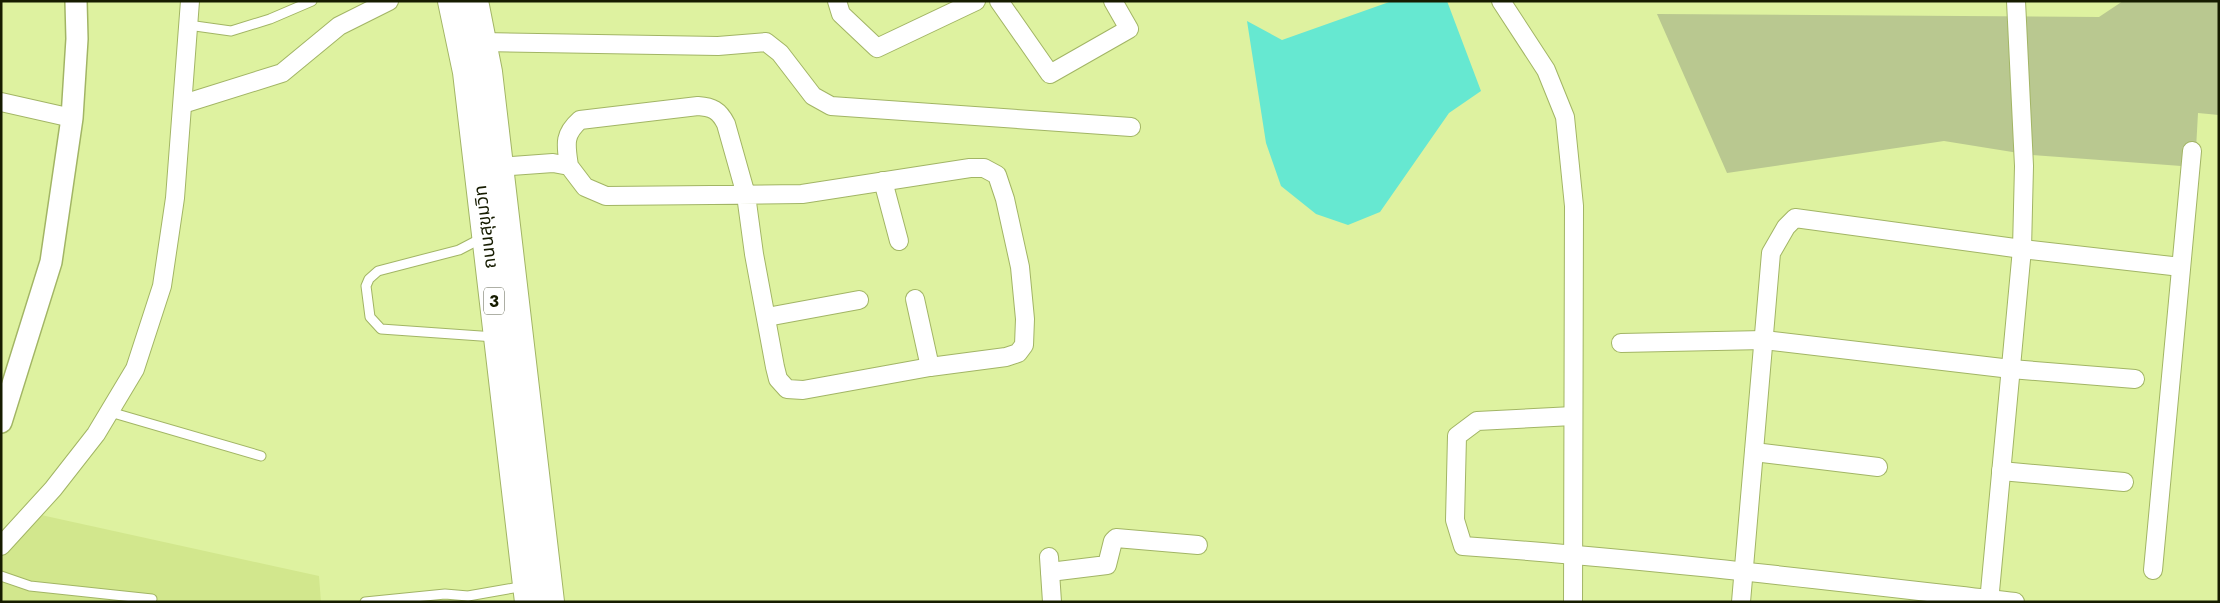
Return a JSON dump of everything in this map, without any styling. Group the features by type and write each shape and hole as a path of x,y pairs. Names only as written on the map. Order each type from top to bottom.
{"main road":[{"name":"ถนนสุขุมวิท","path":"452,1 467,72 529,594"},
{"name":"ถนนสุขุมวิท","path":"474,1 488,72 550,602"}],"street":[{"path":"1,422 51,262 72,118 77,38 76,1"},
{"path":"1,546 53,489 110,412 135,370 162,286 175,198 190,1"},
{"path":"183,104 282,73 339,26 388,1"},
{"path":"837,1 841,14 877,48 976,1"},
{"path":"999,1 1050,74 1129,28 1113,1"},
{"path":"1501,1 1546,70 1565,117 1574,206 1573,602"},
{"path":"1989,600 2022,249 2024,166 2016,1"},
{"path":"482,42 718,46 766,42 780,53 813,96 831,106 1131,126"},
{"path":"1,102 72,118"},
{"path":"569,166 566,144 568,135 571,128 580,120 698,106 712,107 720,114 726,124 746,195 754,254 778,379 787,389 803,390 930,367 1006,357 1018,353 1024,345 1025,319 1020,267 1005,199 997,175 984,168 970,168 802,194 746,195 606,196 585,187 569,166"},
{"path":"2152,570 2192,151"},
{"path":"499,167 553,163 569,166"},
{"path":"883,181 899,241"},
{"path":"1741,602 1771,253 1786,227 1795,218 2022,249 2181,267"},
{"path":"915,299 930,367"},
{"path":"767,317 859,300"},
{"path":"1621,343 1764,340 2011,369 2135,379"},
{"path":"1573,416 1477,421 1457,436 1455,520 1463,546 1573,554 1744,571 2015,602"},
{"path":"1754,452 1878,467"},
{"path":"2001,471 2124,482"},
{"path":"1052,602 1050,565 1107,565 1112,541 1116,538 1198,545"}],"lane":[{"path":"188,25 231,31 270,19 312,1"},
{"path":"486,236 459,250 378,270 369,279 366,286 370,317 381,329 498,337"},
{"path":"110,412 261,456"},
{"path":"1,576 30,586 152,599"},
{"path":"365,602 445,594 468,596 529,594"}],"shaded area":[{"path":"2123,1 2219,1 2219,115 2198,113 2195,167 2031,155 1944,141 1727,173 1657,14 2099,17"},
{"path":"32,513 319,576 321,602 1,602 1,546"}],"water":[{"path":"1392,1 1447,1 1481,91 1449,113 1380,212 1348,225 1316,214 1281,186 1266,143 1247,21 1282,40"}]}
